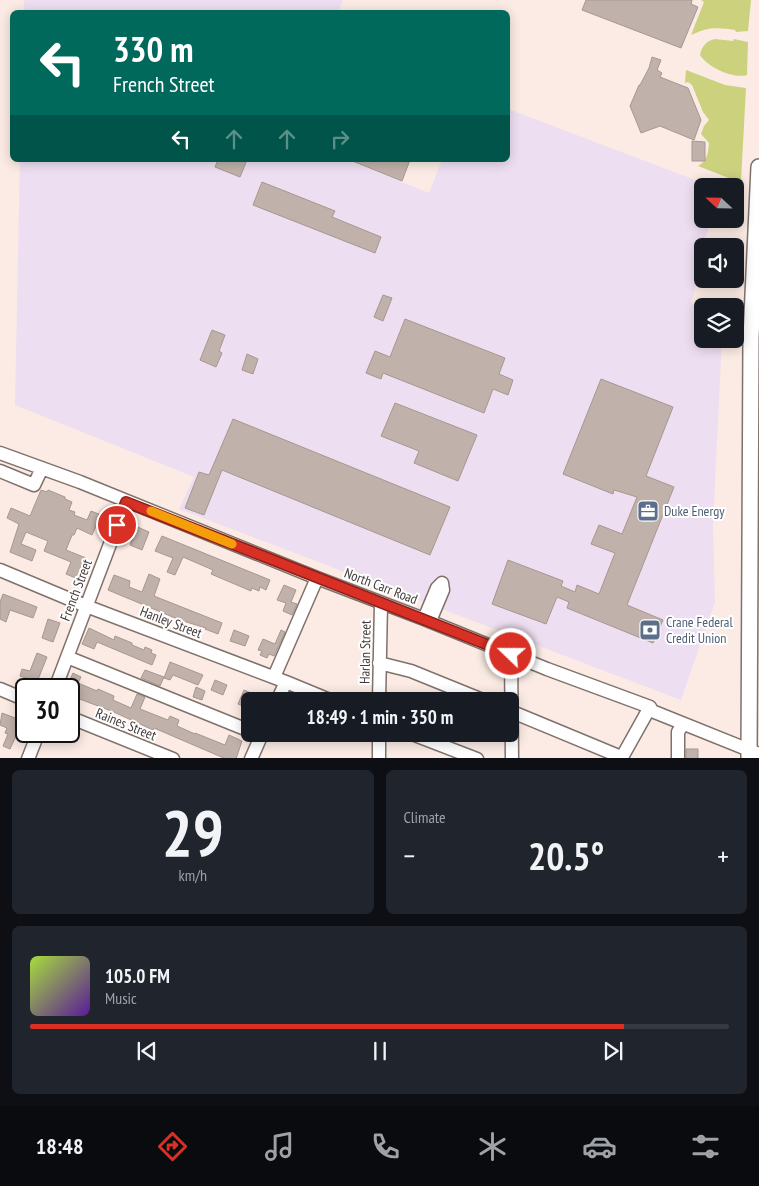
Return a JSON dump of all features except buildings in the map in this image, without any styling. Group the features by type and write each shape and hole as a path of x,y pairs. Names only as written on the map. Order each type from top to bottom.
{"main road":[{"path":"752,754 755,465 751,338 756,287 759,167"}],"street":[{"name":"North Carr Road","path":"0,453 650,707 652,710 752,754"},
{"path":"0,471 34,485 42,468"},
{"name":"French Street","path":"59,678 126,502"},
{"name":"Hanley Street","path":"0,570 86,606 311,692"},
{"path":"278,692 280,679 317,578"},
{"name":"Harlan Street","path":"379,692 381,603"},
{"path":"511,654 511,692"},
{"path":"67,657 241,726"},
{"path":"379,663 411,671 463,692"},
{"path":"0,689 15,695"},
{"path":"519,714 621,758 650,707"},
{"name":"Raines Street","path":"80,721 173,758"},
{"path":"678,758 678,732 683,724"},
{"path":"251,758 255,742"},
{"path":"379,742 379,758"},
{"path":"434,742 477,758"},
{"path":"512,742 512,758"},
{"path":"28,758 34,743"}],"shaded area":[{"path":"24,0 343,0 339,10 24,10"},
{"name":"Duke Energy","path":"510,110 694,180 694,228 709,228 705,238 694,238 695,288 691,303 694,304 694,348 722,348 713,525 715,602 681,700 179,509 194,477 15,405 20,162 358,162 358,164 429,193 441,162 510,162"}],"green space":[{"path":"701,0 751,0 748,31 736,32 735,30 713,28 691,35 704,2"},
{"path":"715,39 733,41 734,39 748,42 747,75 729,74 715,68 704,60 700,55 703,47 709,41"},
{"path":"686,70 725,85 746,88 741,178 729,178 698,166 706,159 708,153 709,143 701,134 709,120 703,112 692,85 688,82 685,83"}],"slow traffic":[{"path":"151,511 232,544"}],"place":[{"name":"Duke Energy","path":"648,511"},
{"name":"Crane Federal Credit Union","path":"650,630"}],"route":[{"path":"117,525 126,502 511,654"}]}
